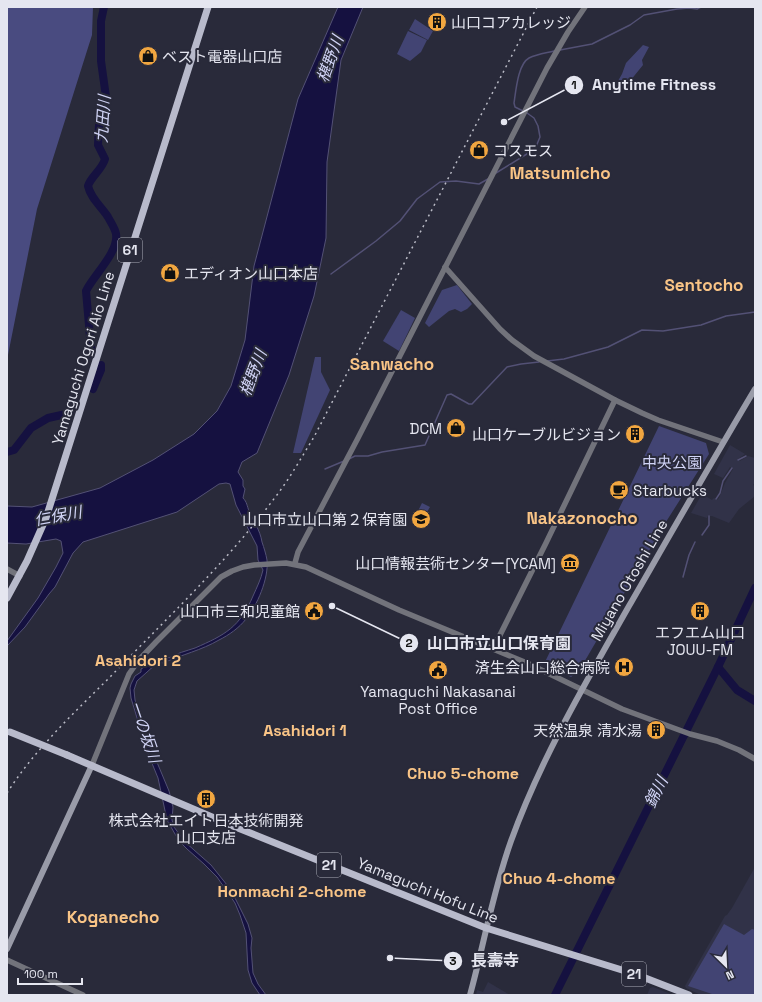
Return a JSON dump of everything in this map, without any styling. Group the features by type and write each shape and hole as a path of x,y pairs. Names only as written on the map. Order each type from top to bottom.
{"main road":[{"name":"Yamaguchi Ogori Aio Line","path":"7,598 20,576 46,518 208,7"},
{"name":"Miyano Otoshi Line","path":"470,995 486,928 511,843 521,816 551,750 581,690 755,389"},
{"name":"Yamaguchi Hofu Line","path":"9,731 92,765 161,796 486,928 634,974 689,995"},
{"path":"7,949 92,765"}],"street":[{"path":"295,563 298,552 556,50 585,7"},
{"path":"445,267 488,317 512,340 534,356 615,400 658,420 723,442"},
{"path":"493,648 550,536 615,400"},
{"path":"92,765 129,674 138,661 213,583 221,577 243,567 286,562 295,563 306,567 367,596 434,625 493,648 622,709 690,734 717,741 739,750 755,759"},
{"path":"7,570 20,576"},
{"path":"7,960 83,995"}],"shaded area":[{"path":"7,7 93,7 92,35 37,209 7,356"},
{"path":"730,445 745,454 738,459 740,461 748,456 755,458 755,483 753,485 755,486 755,496 739,509 729,523 712,516 708,516 707,518 691,513 702,494 712,500 714,498 717,500 719,498 733,469 730,467 723,478 714,474"},
{"path":"755,867 755,995 701,995 686,988 685,986"},
{"path":"488,982 510,995 476,995 477,990 483,992"},
{"path":"653,987 673,995 647,995 650,988"}],"green space":[{"path":"415,19 433,31 428,40 409,30"},
{"path":"408,31 427,40 421,52 410,61 397,54"},
{"path":"643,45 649,47 642,60 643,65 626,86 618,81 626,63"},
{"path":"457,285 472,304 461,312 455,309 449,311 429,327 425,323 442,290"},
{"path":"401,310 415,318 399,351 383,341"},
{"path":"315,357 321,357 321,372 330,390 301,453 293,453"},
{"name":"中央公園","path":"659,426 706,443 709,454 664,525 579,671 571,677 544,664"},
{"path":"422,503 430,507 424,517 417,513"},
{"path":"724,924 744,935 752,929 755,930 755,995 715,995 688,986"}],"water":[{"path":"338,7 363,7 341,60 327,162 326,238 314,296 289,375 257,453 242,462 238,472 243,480 243,486 245,489 243,498 258,530 267,560 264,583 254,607 246,619 237,628 206,647 163,663 159,662 137,681 134,690 135,700 146,736 169,791 173,807 172,820 174,827 185,842 211,865 227,885 248,924 252,938 251,948 253,973 258,984 266,995 260,995 252,983 248,970 246,933 235,903 217,877 179,841 167,820 158,778 147,751 131,698 130,688 135,676 141,672 141,669 165,655 169,658 215,639 237,623 248,607 263,570 258,560 257,546 236,505 230,484 219,484 177,512 83,542 73,553 55,587 25,627 7,646 7,641 38,598 63,553 61,541 56,539 26,544 7,543 7,506 32,507 100,488 153,460 194,434 217,411 231,386 245,340 254,266 298,99"}],"waterway":[{"name":"九田川","path":"92,354 86,291 110,256 116,241 114,228 108,217 91,195 88,186 89,182 102,166 105,159 98,145 99,125 106,97 101,61 101,21 104,7"},
{"path":"560,50 592,44 630,25 644,15 677,9 697,9 701,7"},
{"path":"523,111 515,107 514,103 518,78 522,66 529,58 554,51"},
{"path":"496,173 535,149 540,137 538,126 534,118 527,113"},
{"path":"331,274 376,241 400,221 417,199 440,182 456,181 479,184 488,179"},
{"path":"547,361 564,359 608,347 642,330 663,331 701,325 726,316 755,312"},
{"path":"349,459 355,456 368,456 382,452 425,445 447,395 451,394 469,404 472,404 507,367 539,362"},
{"name":"九田川","path":"93,389 101,370 101,365"},
{"name":"九田川","path":"7,452 14,450 31,428 48,418 70,412"},
{"path":"738,460 746,456"},
{"path":"325,469 344,461"},
{"path":"716,499 720,493 723,481 732,468"},
{"path":"702,535 709,525 709,516"},
{"path":"683,577 689,555 695,542"},
{"name":"錦川","path":"555,995 718,667 755,588"},
{"path":"718,667 737,690 755,701"}],"railway":[{"path":"7,793 42,746 215,569 255,524 295,469 314,437 537,7"}],"place":[{"name":"山口コアカレッジ","path":"437,22"},
{"name":"ベスト電器山口店","path":"148,56"},
{"name":"Anytime Fitness","path":"504,122"},
{"name":"コスモス","path":"479,150"},
{"name":"エディオン山口本店","path":"170,273"},
{"name":"DCM","path":"456,428"},
{"name":"山口ケーブルビジョン","path":"635,434"},
{"name":"Starbucks","path":"619,490"},
{"name":"山口市立山口第２保育園","path":"421,519"},
{"name":"山口情報芸術センター[YCAM]","path":"570,563"},
{"name":"山口市立山口保育園","path":"332,606"},
{"name":"山口市三和児童館","path":"314,611"},
{"name":"エフエム山口 JOUU-FM","path":"700,611"},
{"name":"済生会山口総合病院","path":"624,667"},
{"name":"Yamaguchi Nakasanai Post Office","path":"438,670"},
{"name":"天然温泉 清水湯","path":"656,730"},
{"name":"株式会社エイト日本技術開発 山口支店","path":"206,799"},
{"name":"長壽寺","path":"390,958"}],"district":[{"name":"Matsumicho","path":"560,173"},
{"name":"Sentocho","path":"704,285"},
{"name":"Sanwacho","path":"392,364"},
{"name":"Nakazonocho","path":"582,518"},
{"name":"Asahidori 2","path":"138,660"},
{"name":"Asahidori 1","path":"305,730"},
{"name":"Chuo 5-chome","path":"463,773"},
{"name":"Chuo 4-chome","path":"559,878"},
{"name":"Honmachi 2-chome","path":"292,891"},
{"name":"Koganecho","path":"113,917"}],"water label":[{"name":"椹野川","path":"330,59"},
{"name":"椹野川","path":"253,373"},
{"name":"仁保川","path":"58,516"},
{"name":"一の坂川","path":"145,732"}]}
